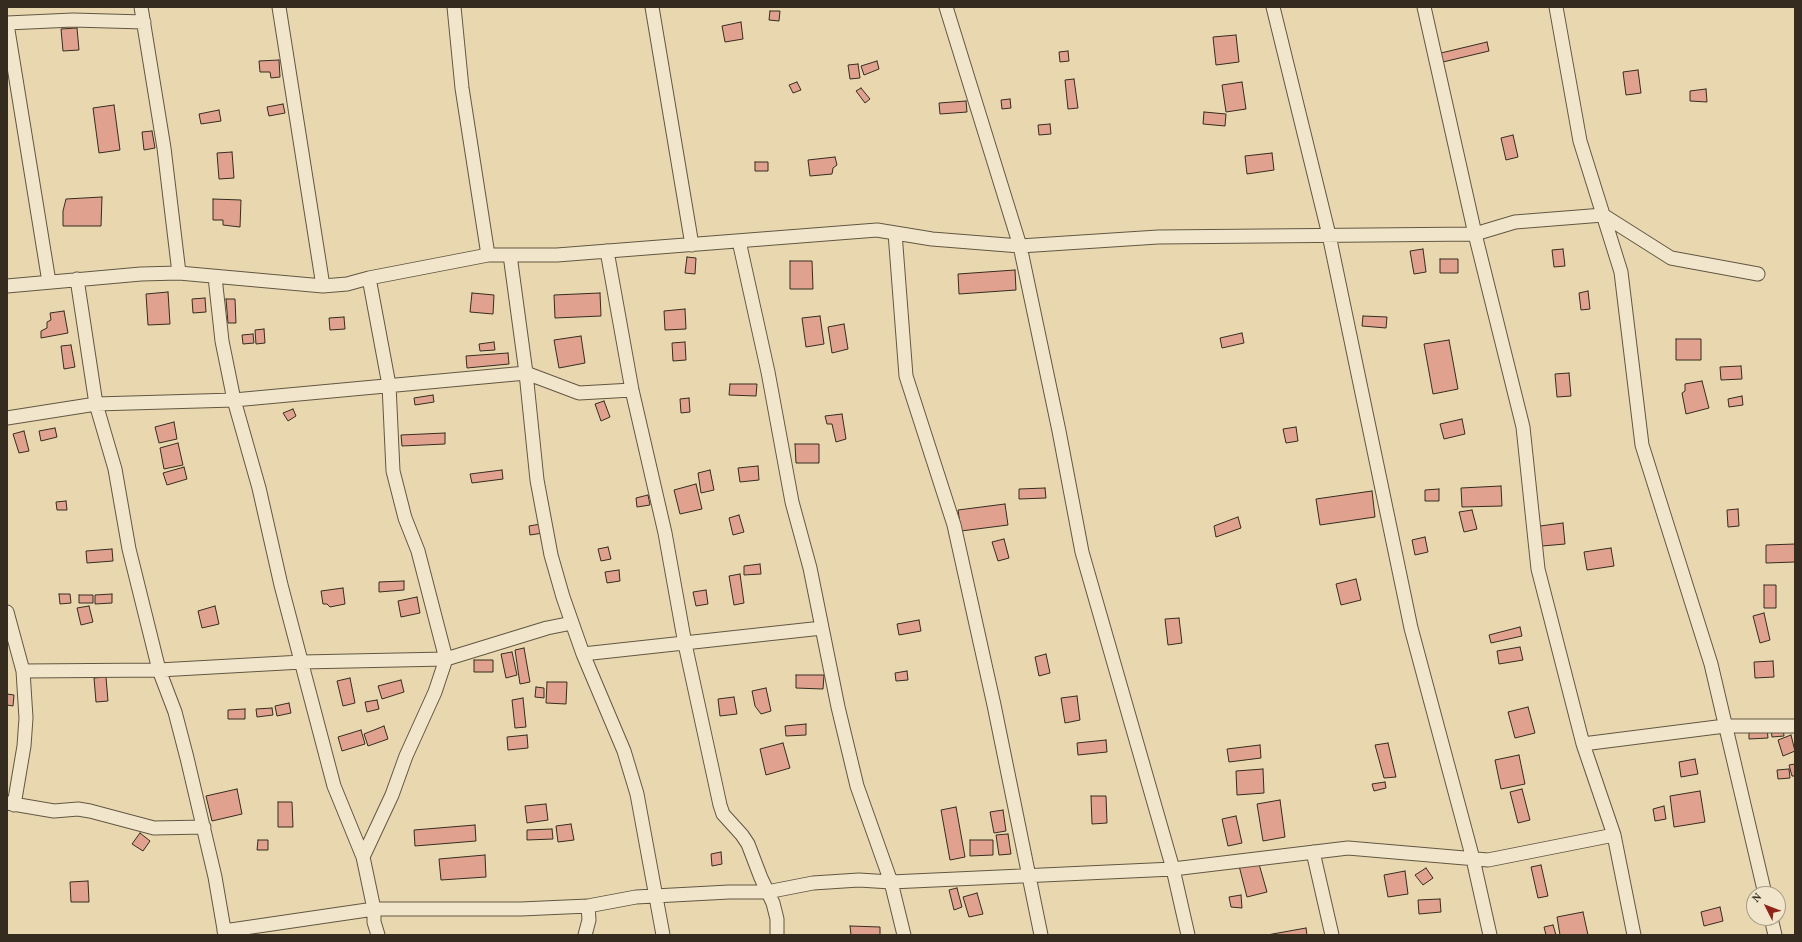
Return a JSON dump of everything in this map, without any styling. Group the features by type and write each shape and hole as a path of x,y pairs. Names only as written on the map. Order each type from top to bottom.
{"street":[{"path":"141,7 164,148 179,273"},
{"path":"279,7 322,286"},
{"path":"454,7 462,88 488,255"},
{"path":"652,7 692,245"},
{"path":"946,7 1020,246 1059,431 1082,552 1173,869 1188,935"},
{"path":"1273,7 1329,235 1410,628 1473,859 1490,935"},
{"path":"1424,7 1475,234 1522,428 1538,569 1583,744 1614,835 1634,935"},
{"path":"1556,7 1580,141 1621,272 1642,445 1711,664 1763,886"},
{"path":"49,282 7,23 73,20 144,22"},
{"path":"7,286 142,274 179,273 322,286 347,284 369,278 488,255 557,255 877,230 932,239 1020,246 1158,237 1475,234 1514,222 1603,215 1671,258 1758,274"},
{"path":"895,233 906,376 954,525 994,705 1041,935"},
{"path":"739,241 768,372 792,502 810,568 838,707 857,786 892,882 904,935"},
{"path":"607,251 632,390 665,533 685,644 720,805 723,814 748,844 767,892 773,903 777,919 777,935"},
{"path":"510,255 526,373 537,480 551,554 563,597 583,654 629,765 637,794 663,935"},
{"path":"216,277 222,340 234,400 259,488 281,585 334,786 363,857 374,909 374,922 378,935"},
{"path":"363,857 392,795 406,756 438,685 446,658 418,551 405,518 393,471 388,385 369,278"},
{"path":"77,279 96,404 115,469 129,549 159,670 175,712 204,827 215,877 224,933 374,909 521,909 588,906 636,897 729,892 767,892 813,883 859,880 892,882 1173,869 1348,848 1488,860 1614,835"},
{"path":"7,418 96,404 234,400 526,373 579,393 632,390"},
{"path":"7,612 22,671 26,718 24,746 10,804 54,811 78,809 90,811 154,828 204,827"},
{"path":"22,671 159,670 302,662 446,658 547,628 572,624"},
{"path":"583,654 822,628"},
{"path":"1583,744 1725,726 1795,726"},
{"path":"1313,852 1332,935"},
{"path":"585,935 589,920 588,906"}],"building":[{"path":"770,11 780,11 779,21 769,20"},
{"path":"741,22 743,39 725,42 722,26"},
{"path":"77,28 79,50 63,51 61,29"},
{"path":"1236,35 1239,62 1216,65 1213,37"},
{"path":"1487,42 1489,51 1443,62 1441,53"},
{"path":"1068,51 1069,61 1060,62 1059,52"},
{"path":"279,60 280,77 271,78 270,72 260,72 259,61"},
{"path":"877,61 879,69 864,75 861,66"},
{"path":"858,64 860,78 850,79 848,65"},
{"path":"1638,70 1641,93 1626,95 1623,72"},
{"path":"1074,79 1078,108 1068,109 1065,80"},
{"path":"797,82 801,90 793,93 789,85"},
{"path":"1242,82 1246,109 1226,112 1222,85"},
{"path":"861,88 870,99 865,103 856,91"},
{"path":"1706,89 1707,102 1690,101 1690,91"},
{"path":"1010,99 1011,108 1002,109 1001,100"},
{"path":"966,101 967,112 940,114 939,103"},
{"path":"283,104 285,113 269,116 267,107"},
{"path":"114,105 120,150 99,153 93,108"},
{"path":"219,110 221,121 201,124 199,114"},
{"path":"1204,112 1226,114 1225,126 1203,124"},
{"path":"1050,124 1051,134 1039,135 1038,125"},
{"path":"152,131 155,148 144,150 142,132"},
{"path":"1513,135 1518,157 1506,160 1501,138"},
{"path":"232,152 234,178 219,179 217,153"},
{"path":"1272,153 1274,170 1247,174 1245,156"},
{"path":"835,157 837,165 833,168 832,174 810,176 808,160"},
{"path":"755,162 768,162 768,171 755,171"},
{"path":"102,197 101,226 63,226 63,211 66,199"},
{"path":"213,199 241,200 240,227 223,225 223,220 213,220"},
{"path":"1423,249 1426,272 1414,274 1410,251"},
{"path":"1563,249 1565,266 1554,267 1552,250"},
{"path":"687,257 696,258 695,274 685,273"},
{"path":"1440,259 1458,259 1458,273 1440,273"},
{"path":"790,261 812,261 813,289 790,289"},
{"path":"1015,270 1016,290 959,294 958,274"},
{"path":"1588,291 1590,309 1581,310 1579,293"},
{"path":"168,292 170,324 148,325 146,294"},
{"path":"472,293 494,295 493,314 470,312"},
{"path":"600,293 601,316 555,318 554,295"},
{"path":"205,298 206,312 193,313 192,299"},
{"path":"226,299 235,299 236,323 228,323"},
{"path":"685,309 686,329 665,330 664,311"},
{"path":"64,311 68,333 41,338 41,331 47,328 47,322 51,320 50,313"},
{"path":"820,316 824,344 806,347 802,318"},
{"path":"1363,316 1387,317 1386,328 1362,326"},
{"path":"344,317 345,329 330,330 329,318"},
{"path":"844,324 848,349 832,353 828,327"},
{"path":"264,329 265,343 256,344 255,330"},
{"path":"1242,333 1244,343 1222,348 1220,338"},
{"path":"253,334 254,343 243,344 242,335"},
{"path":"581,336 585,363 559,368 554,340"},
{"path":"1676,339 1701,339 1701,360 1676,360"},
{"path":"1449,340 1458,389 1433,394 1424,344"},
{"path":"494,342 495,350 480,351 479,344"},
{"path":"685,342 686,360 673,361 672,343"},
{"path":"71,345 75,367 64,369 61,346"},
{"path":"508,353 509,364 467,368 466,356"},
{"path":"1741,366 1742,379 1721,380 1720,367"},
{"path":"1569,373 1571,396 1557,397 1555,374"},
{"path":"1702,381 1709,408 1686,414 1682,393 1685,391 1685,384"},
{"path":"730,384 757,384 756,396 729,395"},
{"path":"433,395 434,402 415,405 414,398"},
{"path":"1742,396 1743,405 1729,407 1728,399"},
{"path":"689,398 690,412 681,413 680,399"},
{"path":"604,401 610,417 601,421 595,404"},
{"path":"293,409 296,416 288,421 283,413"},
{"path":"842,414 846,439 836,442 832,424 827,424 825,416"},
{"path":"1462,419 1465,434 1444,439 1440,424"},
{"path":"174,422 177,439 159,443 155,427"},
{"path":"1296,427 1298,441 1286,443 1283,429"},
{"path":"55,428 57,437 41,441 39,431"},
{"path":"24,431 29,451 19,453 13,434"},
{"path":"445,433 445,444 402,446 401,435"},
{"path":"178,443 183,465 164,469 160,448"},
{"path":"795,444 819,444 819,463 796,463"},
{"path":"758,466 759,480 740,482 738,468"},
{"path":"184,467 187,479 167,485 163,473"},
{"path":"502,470 503,479 472,483 470,474"},
{"path":"710,470 714,490 701,493 698,473"},
{"path":"696,484 702,509 680,514 674,490"},
{"path":"1501,486 1502,506 1462,507 1461,488"},
{"path":"1045,488 1046,498 1019,499 1019,489"},
{"path":"1439,489 1439,501 1425,501 1425,490"},
{"path":"1372,491 1375,517 1320,525 1316,499"},
{"path":"648,495 650,505 637,507 636,498"},
{"path":"66,501 67,510 57,510 56,502"},
{"path":"1005,504 1008,525 961,531 958,510"},
{"path":"1738,509 1739,526 1728,527 1727,510"},
{"path":"1472,510 1477,529 1464,532 1459,512"},
{"path":"739,515 744,532 733,535 729,518"},
{"path":"1238,517 1241,528 1216,537 1214,526"},
{"path":"1563,523 1565,544 1542,546 1540,526"},
{"path":"541,524 543,533 530,535 529,526"},
{"path":"1425,537 1428,552 1415,555 1412,540"},
{"path":"1004,539 1009,558 998,561 992,542"},
{"path":"1795,544 1795,562 1766,563 1766,545"},
{"path":"608,547 611,559 601,561 598,549"},
{"path":"1611,548 1614,566 1587,570 1584,552"},
{"path":"112,549 113,561 87,563 86,551"},
{"path":"760,564 761,574 744,575 744,566"},
{"path":"619,570 620,581 607,583 605,572"},
{"path":"740,574 744,603 734,605 729,576"},
{"path":"1356,579 1361,600 1341,605 1336,584"},
{"path":"404,581 404,590 379,592 379,582"},
{"path":"1764,585 1776,585 1776,608 1764,608"},
{"path":"343,588 345,604 330,607 327,604 323,604 321,591"},
{"path":"706,590 708,604 696,606 693,592"},
{"path":"59,594 70,594 71,603 60,604"},
{"path":"112,594 112,603 95,604 95,595"},
{"path":"79,595 93,595 93,603 79,603"},
{"path":"417,597 420,613 401,617 398,601"},
{"path":"89,606 93,622 81,625 77,608"},
{"path":"215,606 219,624 202,628 198,611"},
{"path":"1764,613 1770,640 1760,643 1753,616"},
{"path":"1179,618 1182,643 1168,645 1165,619"},
{"path":"919,620 921,631 899,635 897,624"},
{"path":"1520,627 1522,636 1491,643 1489,635"},
{"path":"1520,647 1523,660 1499,664 1497,651"},
{"path":"524,648 530,682 520,684 515,650"},
{"path":"512,652 517,675 506,678 501,654"},
{"path":"1046,654 1050,673 1039,676 1035,657"},
{"path":"474,660 493,660 493,672 474,672"},
{"path":"1773,661 1774,677 1755,678 1754,662"},
{"path":"907,671 908,680 896,681 895,673"},
{"path":"796,675 824,675 823,689 796,688"},
{"path":"106,677 108,701 96,702 94,678"},
{"path":"350,678 355,703 343,706 337,681"},
{"path":"401,680 404,692 382,699 378,686"},
{"path":"547,682 567,682 566,704 546,703"},
{"path":"536,687 544,688 544,698 535,697"},
{"path":"766,688 771,711 761,714 755,706 752,691"},
{"path":"7,694 14,695 13,706 7,705"},
{"path":"1077,696 1080,720 1065,723 1061,698"},
{"path":"734,697 737,714 720,716 718,699"},
{"path":"523,698 526,727 515,728 512,700"},
{"path":"377,700 379,709 367,712 365,702"},
{"path":"289,703 291,713 277,716 275,706"},
{"path":"1528,707 1535,733 1515,738 1508,712"},
{"path":"272,708 273,715 257,717 256,709"},
{"path":"245,709 245,719 228,719 228,710"},
{"path":"806,724 806,735 786,736 785,726"},
{"path":"384,726 388,739 368,746 364,734"},
{"path":"1767,728 1768,738 1749,739 1749,729"},
{"path":"1783,728 1784,736 1772,737 1771,729"},
{"path":"361,730 365,744 342,751 338,737"},
{"path":"527,735 528,748 508,750 507,737"},
{"path":"1791,735 1795,751 1783,756 1778,740"},
{"path":"1106,740 1107,752 1078,755 1077,743"},
{"path":"783,743 790,768 766,775 760,749"},
{"path":"1388,743 1396,777 1384,778 1375,745"},
{"path":"1260,745 1261,758 1229,762 1227,749"},
{"path":"1519,755 1525,784 1501,789 1495,760"},
{"path":"1695,759 1698,774 1681,777 1679,762"},
{"path":"1795,764 1795,776 1792,776 1789,765"},
{"path":"1263,769 1264,793 1237,795 1236,771"},
{"path":"1789,769 1790,778 1778,779 1777,770"},
{"path":"1385,782 1386,788 1374,791 1372,784"},
{"path":"237,789 242,814 212,821 206,796"},
{"path":"1522,789 1530,820 1518,823 1510,792"},
{"path":"1700,791 1705,822 1674,827 1670,796"},
{"path":"1091,796 1106,796 1107,823 1092,824"},
{"path":"1280,800 1285,837 1263,841 1257,804"},
{"path":"278,802 292,802 293,827 278,827"},
{"path":"546,804 548,820 527,823 525,806"},
{"path":"1664,806 1666,819 1655,821 1653,809"},
{"path":"956,807 965,857 950,860 941,810"},
{"path":"1003,810 1006,831 994,833 990,812"},
{"path":"1236,816 1242,843 1228,846 1222,819"},
{"path":"571,824 574,840 558,842 556,826"},
{"path":"475,825 476,841 415,846 414,830"},
{"path":"552,829 553,839 527,840 527,830"},
{"path":"140,833 150,841 143,851 132,844"},
{"path":"1008,834 1011,854 999,855 996,835"},
{"path":"258,840 268,840 268,850 257,850"},
{"path":"970,840 993,840 993,855 970,856"},
{"path":"721,852 722,864 712,866 711,854"},
{"path":"485,855 486,877 441,880 439,859"},
{"path":"1257,857 1267,892 1247,897 1238,862"},
{"path":"1541,865 1548,896 1538,898 1531,867"},
{"path":"1426,868 1433,878 1423,885 1415,875"},
{"path":"1405,871 1408,894 1388,897 1384,875"},
{"path":"88,881 89,902 71,902 70,882"},
{"path":"957,888 962,907 954,910 949,890"},
{"path":"977,893 983,914 969,917 963,897"},
{"path":"1241,895 1242,908 1231,907 1229,897"},
{"path":"1440,899 1441,912 1419,914 1418,900"},
{"path":"1720,907 1723,921 1704,926 1701,912"},
{"path":"1583,912 1588,935 1560,935 1557,917"},
{"path":"1553,925 1556,935 1546,935 1544,927"},
{"path":"850,926 880,927 880,935 851,935"},
{"path":"1306,928 1307,935 1267,935"}]}
